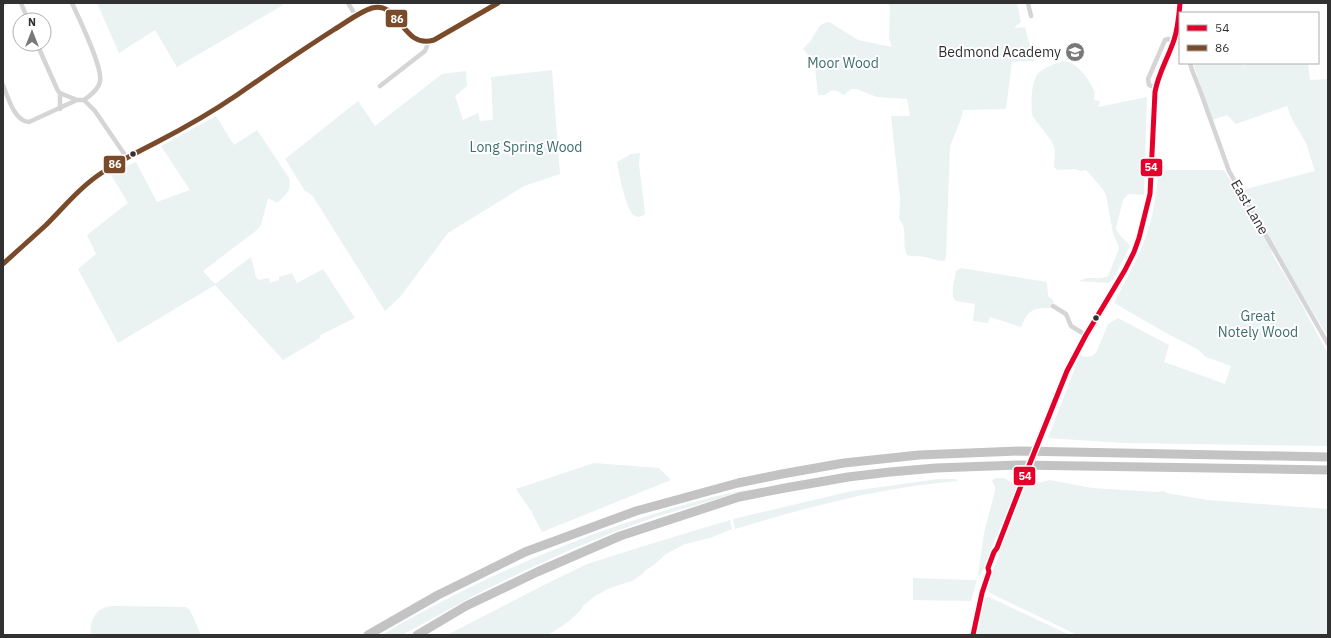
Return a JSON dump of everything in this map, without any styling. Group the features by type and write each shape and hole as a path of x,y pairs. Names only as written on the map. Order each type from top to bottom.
{"highway":[{"path":"368,635 438,594 525,552 636,511 738,483 782,474 844,463 919,455 1020,451 1328,457"},
{"path":"417,635 466,606 536,572 620,536 740,497 785,488 848,477 936,468 1011,465 1328,470"}],"street":[{"path":"60,93 77,100 84,100 94,92 100,82 100,73 97,62 72,3"},
{"path":"348,3 356,16"},
{"path":"3,264 46,225 85,186 103,172 200,119 237,95 277,66 356,16 372,8 383,5 393,13 411,36 419,40 427,41 434,40 498,3"},
{"path":"1028,3 1031,16"},
{"path":"973,635 982,593 989,572 988,568 1067,371 1134,252 1143,225 1150,194 1154,97 1159,77 1178,33 1179,18"},
{"path":"380,86 425,51 427,41"},
{"path":"40,52 60,93 60,109"},
{"name":"East Lane","path":"1190,64 1229,171 1328,344"},
{"path":"3,84 17,116 23,121 30,122 77,100"},
{"path":"84,100 95,111 127,158"},
{"path":"1053,306 1066,314 1071,326 1086,335"}],"green space":[{"path":"97,3 282,3 283,5 177,67 155,30 119,53"},
{"name":"Moor Wood","path":"887,3 1017,3 1021,22 1014,28 1025,27 1034,61 1012,62 1006,109 963,110 950,146 946,258 944,261 920,256 910,256 907,255 905,250 904,228 899,219 900,198 891,116 910,116 907,99 877,97 856,89 851,89 844,95 832,90 825,95 818,95 815,68 812,59 803,49 819,27 829,22 858,40 892,47 889,38 890,6"},
{"path":"1062,61 1077,67 1086,76 1094,91 1094,100 1100,101 1098,107 1147,97 1144,195 1128,194 1123,200 1116,228 1118,233 1130,246 1114,278 1109,283 1079,281 1087,278 1100,278 1108,276 1119,249 1113,233 1106,195 1102,188 1086,170 1057,170 1054,167 1055,150 1051,140 1033,117 1032,113 1033,89 1037,75 1045,68"},
{"path":"1193,64 1308,64 1310,80 1328,79 1328,337 1242,190 1315,171 1306,143 1292,119 1287,106 1236,124 1227,115 1212,120"},
{"name":"Long Spring Wood","path":"552,70 560,174 524,186 448,233 400,297 385,311 312,195 305,191 285,159 358,101 375,126 442,74 466,71 467,86 455,96 463,120 478,113 480,121 493,120 491,77"},
{"path":"216,116 234,145 257,130 289,178 290,186 286,195 277,203 268,198 261,225 257,230 203,271 215,284 251,257 256,277 259,280 269,278 270,283 279,280 279,277 292,273 297,283 323,269 355,318 320,335 320,338 283,360 215,285 118,343 78,269 96,254 87,235 128,203 110,173 136,162 157,202 190,190 161,146"},
{"path":"640,153 639,164 645,213 640,217 637,217 632,213 626,200 617,162 631,154"},
{"name":"Great Notely Wood","path":"1159,170 1224,170 1271,248 1272,254 1295,292 1328,354 1328,446 1123,443 1048,438 1080,355 1085,357 1092,356 1097,351 1108,324 1118,318 1169,345 1164,362 1225,384 1231,366 1206,357 1197,349 1114,303 1143,245 1149,228"},
{"path":"961,268 1047,282 1048,296 1054,301 1051,308 1032,311 1026,317 1021,327 990,317 988,323 973,321 975,304 956,301 953,295 956,271"},
{"path":"594,463 659,468 671,480 542,532 531,511 516,489"},
{"path":"995,478 1004,478 1018,486 980,576 978,575 984,533 995,491 992,481"},
{"path":"938,479 955,479 958,481 901,488 845,499 735,529 733,519 852,491"},
{"path":"1050,480 1092,488 1156,492 1165,491 1166,493 1207,500 1328,509 1328,635 1077,635 990,593 986,588 1025,486"},
{"path":"755,488 658,516 614,532 524,571 479,593 402,635 382,635 451,597 543,554 637,519 715,497"},
{"path":"730,520 732,529 710,538 685,544 666,554 632,581 610,588 595,596 568,622 548,635 447,635 587,564"},
{"path":"913,578 977,580 971,601 913,600"},
{"path":"988,597 1070,635 976,635 983,601"},
{"path":"106,607 186,607 190,610 200,635 91,635 93,619 97,612"}],"transit line":[{"name":"86","path":"3,264 46,225 80,190 103,172 199,119 362,12 372,8 381,7 389,11 415,38 423,41 434,40 498,3"},
{"name":"54","path":"1179,12 1180,3"},
{"name":"54","path":"973,635 982,593 989,572 988,568 1067,371 1086,335 1125,270 1139,238 1150,194 1155,92 1158,79 1172,47 1179,12"}],"place":[{"name":"Bedmond Academy","path":"1075,52"}]}
